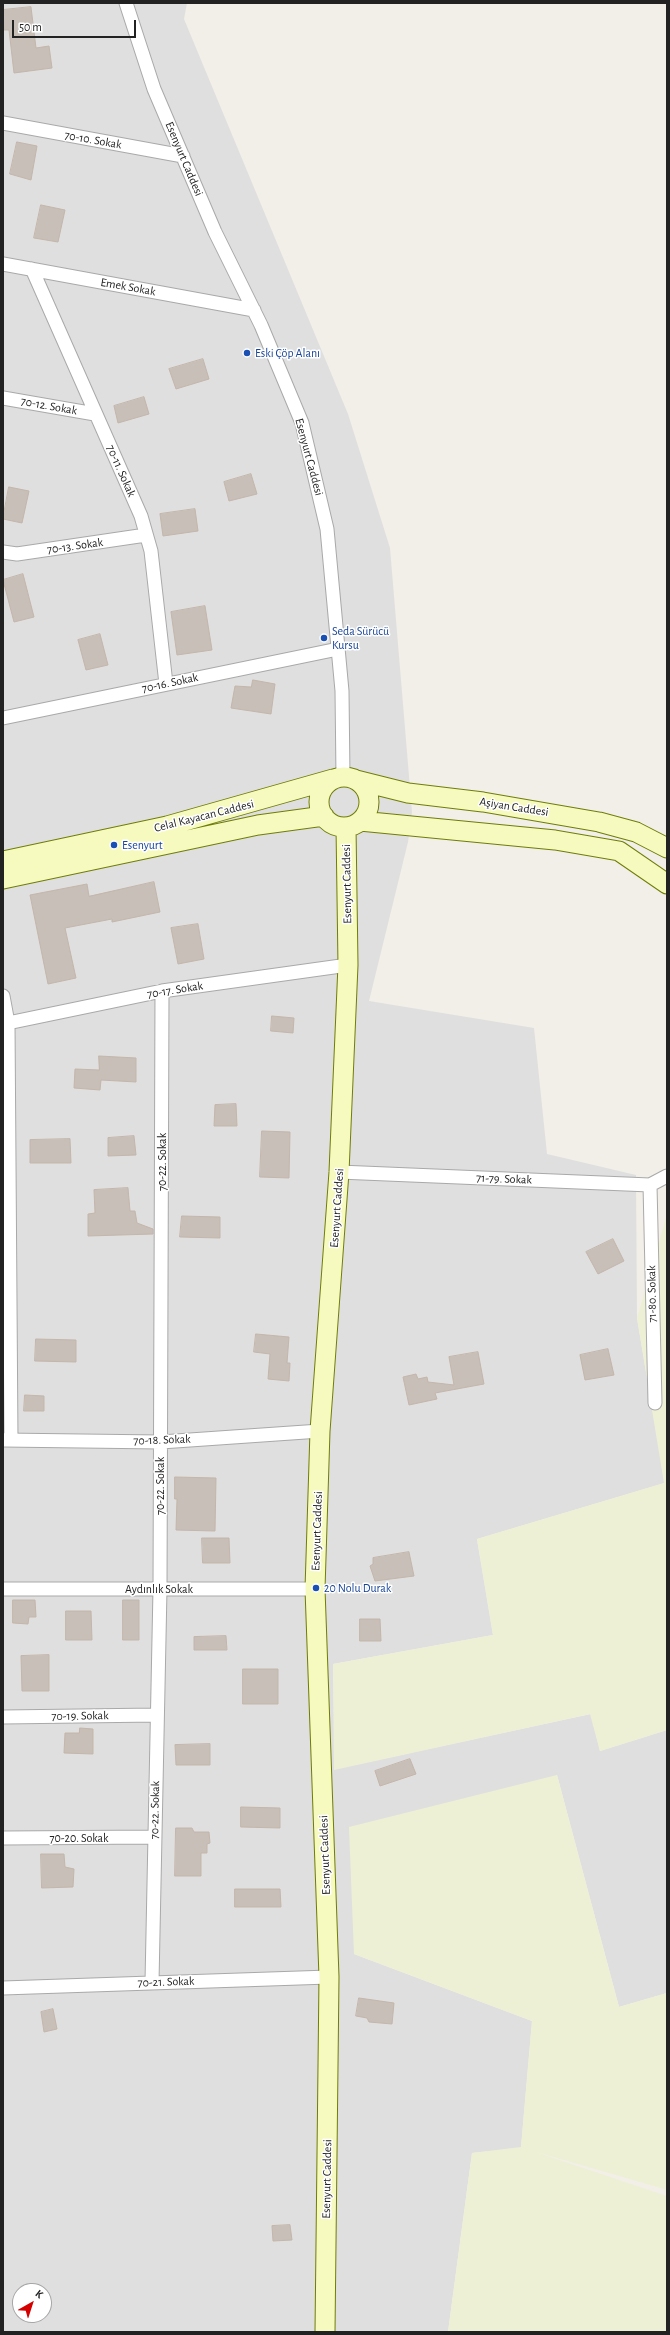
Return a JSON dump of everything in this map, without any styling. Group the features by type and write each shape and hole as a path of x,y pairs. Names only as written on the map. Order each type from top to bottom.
{"street":[{"name":"Esenyurt Caddesi","path":"126,3 154,90 215,232 254,310 303,430 327,530 342,691 344,779"},
{"name":"70-10. Sokak","path":"3,123 183,156"},
{"name":"Emek Sokak","path":"3,264 254,310"},
{"name":"70-11. Sokak","path":"32,269 141,516 151,551 166,684"},
{"name":"70-12. Sokak","path":"3,398 95,414"},
{"name":"70-13. Sokak","path":"3,552 17,554 146,535"},
{"path":"3,557 17,554"},
{"name":"70-16. Sokak","path":"3,718 338,649"},
{"path":"353,824 365,815 369,800 363,785 344,779 321,792 319,804 324,816 333,824 353,824 555,840 619,852 667,884"},
{"name":"Aşiyan Caddesi","path":"344,779 408,792 482,802 598,822 636,832 667,848"},
{"name":"Celal Kayacan Caddesi","path":"3,861 168,826 344,779"},
{"name":"Celal Kayacan Caddesi","path":"3,880 258,825 324,816"},
{"name":"Esenyurt Caddesi","path":"325,2332 329,1977 315,1589 320,1431 339,1172 353,824"},
{"name":"70-17. Sokak","path":"5,1023 162,990 348,965"},
{"name":"70-22. Sokak","path":"152,1982 156,1715 160,1589 162,990"},
{"path":"3,996 5,1023 7,1440"},
{"name":"71-79. Sokak","path":"339,1172 650,1185"},
{"path":"650,1185 667,1176"},
{"name":"71-80. Sokak","path":"650,1185 655,1403"},
{"name":"70-18. Sokak","path":"7,1440 160,1442 320,1431"},
{"name":"Aydınlık Sokak","path":"3,1590 315,1589"},
{"name":"70-19. Sokak","path":"3,1717 156,1715"},
{"name":"70-20. Sokak","path":"3,1838 155,1837"},
{"name":"70-21. Sokak","path":"3,1988 329,1977"}],"shaded area":[{"path":"3,3 187,3 184,19 348,414 390,548 412,812 408,842 369,1001 534,1028 547,1154 636,1175 637,1318 665,1483 477,1539 493,1635 333,1664 335,1769 591,1714 600,1751 667,1730 667,1993 619,2007 557,1775 354,1954 532,2021 521,2148 472,2153 448,2332 3,2332"}],"green space":[{"path":"667,1214 667,1730 600,1751 590,1714 334,1770 333,1664 493,1635 477,1539 664,1483 637,1318"},
{"path":"557,1775 619,2007 667,1993 667,2190 536,2152 667,2196 667,2332 448,2332 472,2153 521,2147 532,2021 354,1954 349,1827"}],"building":[{"path":"31,7 36,48 49,46 52,68 14,73 9,30 4,30 3,10"},
{"path":"17,142 37,146 31,180 10,174"},
{"path":"41,205 65,210 58,242 34,238"},
{"path":"203,359 209,379 176,389 169,369"},
{"path":"144,397 149,414 118,423 114,406"},
{"path":"251,474 257,494 229,501 224,482"},
{"path":"9,487 29,491 22,523 3,519"},
{"path":"195,509 198,531 163,536 160,514"},
{"path":"23,574 34,617 14,622 3,580"},
{"path":"205,606 212,650 177,655 171,612"},
{"path":"100,634 108,665 86,670 78,640"},
{"path":"253,680 275,684 271,714 231,708 235,686 251,687"},
{"path":"154,882 160,912 112,922 112,919 65,928 76,978 48,984 30,895 87,884 89,896"},
{"path":"198,924 204,959 178,964 171,928"},
{"path":"272,1016 294,1018 293,1033 271,1031"},
{"path":"99,1056 136,1058 136,1082 101,1080 100,1090 74,1088 75,1069 99,1070"},
{"path":"236,1104 237,1126 214,1126 215,1105"},
{"path":"262,1131 290,1132 289,1178 260,1177"},
{"path":"134,1136 136,1155 108,1156 108,1138"},
{"path":"70,1139 71,1163 30,1163 30,1140"},
{"path":"128,1188 130,1211 135,1211 137,1223 153,1229 153,1234 88,1236 88,1214 95,1213 94,1190"},
{"path":"182,1216 220,1217 220,1238 180,1237"},
{"path":"613,1239 624,1261 598,1274 586,1252"},
{"path":"256,1334 289,1337 287,1363 290,1363 289,1381 268,1379 270,1354 254,1352"},
{"path":"36,1339 76,1340 76,1362 35,1361"},
{"path":"608,1349 614,1375 585,1380 580,1355"},
{"path":"478,1352 484,1384 435,1393 437,1399 409,1405 403,1377 416,1374 418,1379 427,1377 428,1382 454,1385 449,1357"},
{"path":"25,1395 44,1396 44,1411 24,1411"},
{"path":"175,1477 216,1478 215,1531 176,1530 177,1499 175,1499"},
{"path":"202,1538 229,1538 230,1563 203,1563"},
{"path":"409,1552 414,1576 375,1581 370,1566 373,1564 373,1558"},
{"path":"13,1600 35,1600 36,1617 29,1617 28,1624 13,1623"},
{"path":"123,1600 139,1600 139,1640 123,1640"},
{"path":"66,1611 91,1611 92,1640 66,1640"},
{"path":"360,1619 380,1619 381,1641 360,1641"},
{"path":"226,1636 227,1650 194,1650 194,1637"},
{"path":"49,1655 49,1691 22,1691 21,1656"},
{"path":"243,1669 278,1669 278,1704 243,1704"},
{"path":"80,1728 93,1729 93,1754 64,1753 65,1733 79,1733"},
{"path":"210,1744 210,1765 176,1765 175,1745"},
{"path":"410,1759 416,1774 380,1786 375,1771"},
{"path":"241,1807 280,1808 280,1828 241,1827"},
{"path":"176,1828 192,1828 194,1832 209,1832 210,1843 207,1844 207,1853 201,1853 201,1876 175,1876"},
{"path":"41,1854 64,1854 65,1867 74,1869 73,1887 42,1888"},
{"path":"235,1889 280,1889 281,1907 235,1907"},
{"path":"359,1998 394,2003 392,2024 369,2022 367,2018 356,2016"},
{"path":"53,2009 57,2029 44,2032 41,2012"},
{"path":"290,2225 292,2240 273,2241 272,2226"}],"place":[{"name":"Eski Çöp Alanı","path":"247,353"},
{"name":"Seda Sürücü Kursu","path":"324,638"},
{"name":"Esenyurt","path":"114,845"},
{"name":"20 Nolu Durak","path":"316,1588"}]}
